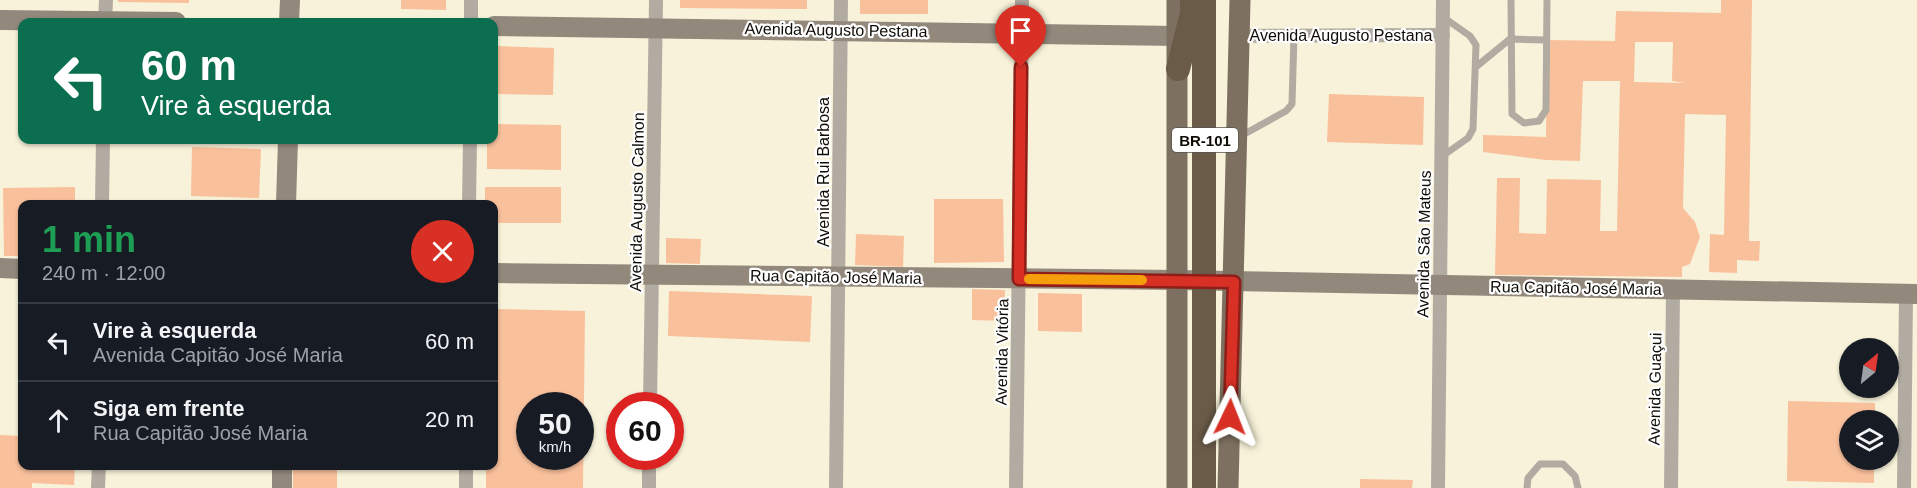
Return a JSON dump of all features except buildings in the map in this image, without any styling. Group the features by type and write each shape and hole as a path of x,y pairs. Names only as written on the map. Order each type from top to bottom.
{"highway":[{"path":"1178,69 1192,13 1192,0"},
{"name":"BR-101","path":"1204,0 1204,488"}],"main road":[{"path":"290,0 290,18"},
{"path":"1177,0 1177,488"},
{"path":"1228,488 1240,0"},
{"path":"0,20 18,20"},
{"name":"Avenida Augusto Pestana","path":"498,26 1178,36"},
{"path":"286,200 288,144"},
{"path":"0,268 18,269"},
{"name":"Rua Capitão José Maria","path":"498,273 1178,280 1912,294"},
{"path":"282,470 282,488"}],"street":[{"path":"105,18 106,0"},
{"path":"471,0 471,18"},
{"name":"Avenida Augusto Calmon","path":"650,392 656,0"},
{"name":"Avenida Rui Barbosa","path":"836,488 841,0"},
{"name":"Avenida Vitória","path":"1017,488 1022,0"},
{"name":"Avenida São Mateus","path":"1438,488 1443,0"},
{"name":"Avenida Augusto Pestana","path":"1239,36 1443,35"},
{"path":"102,200 104,144"},
{"path":"469,200 470,144"},
{"name":"Avenida Guaçui","path":"1671,488 1673,290"},
{"path":"1904,488 1912,294"},
{"path":"98,488 99,470"},
{"path":"466,470 466,488"},
{"path":"649,488 650,470"}],"lane":[{"path":"1511,0 1512,114 1524,123 1539,121 1546,110 1547,0"},
{"path":"1442,157 1468,138 1473,129 1477,66 1476,45 1470,36 1443,17"},
{"path":"1237,138 1286,111 1292,104 1294,35"},
{"path":"1477,66 1510,39 1546,40"},
{"path":"1527,488 1528,478 1540,464 1563,464 1575,476 1578,488"}],"slow traffic":[{"path":"1029,279 1142,280"}],"route":[{"path":"1021,67 1019,279 1234,282 1230,417"}]}
